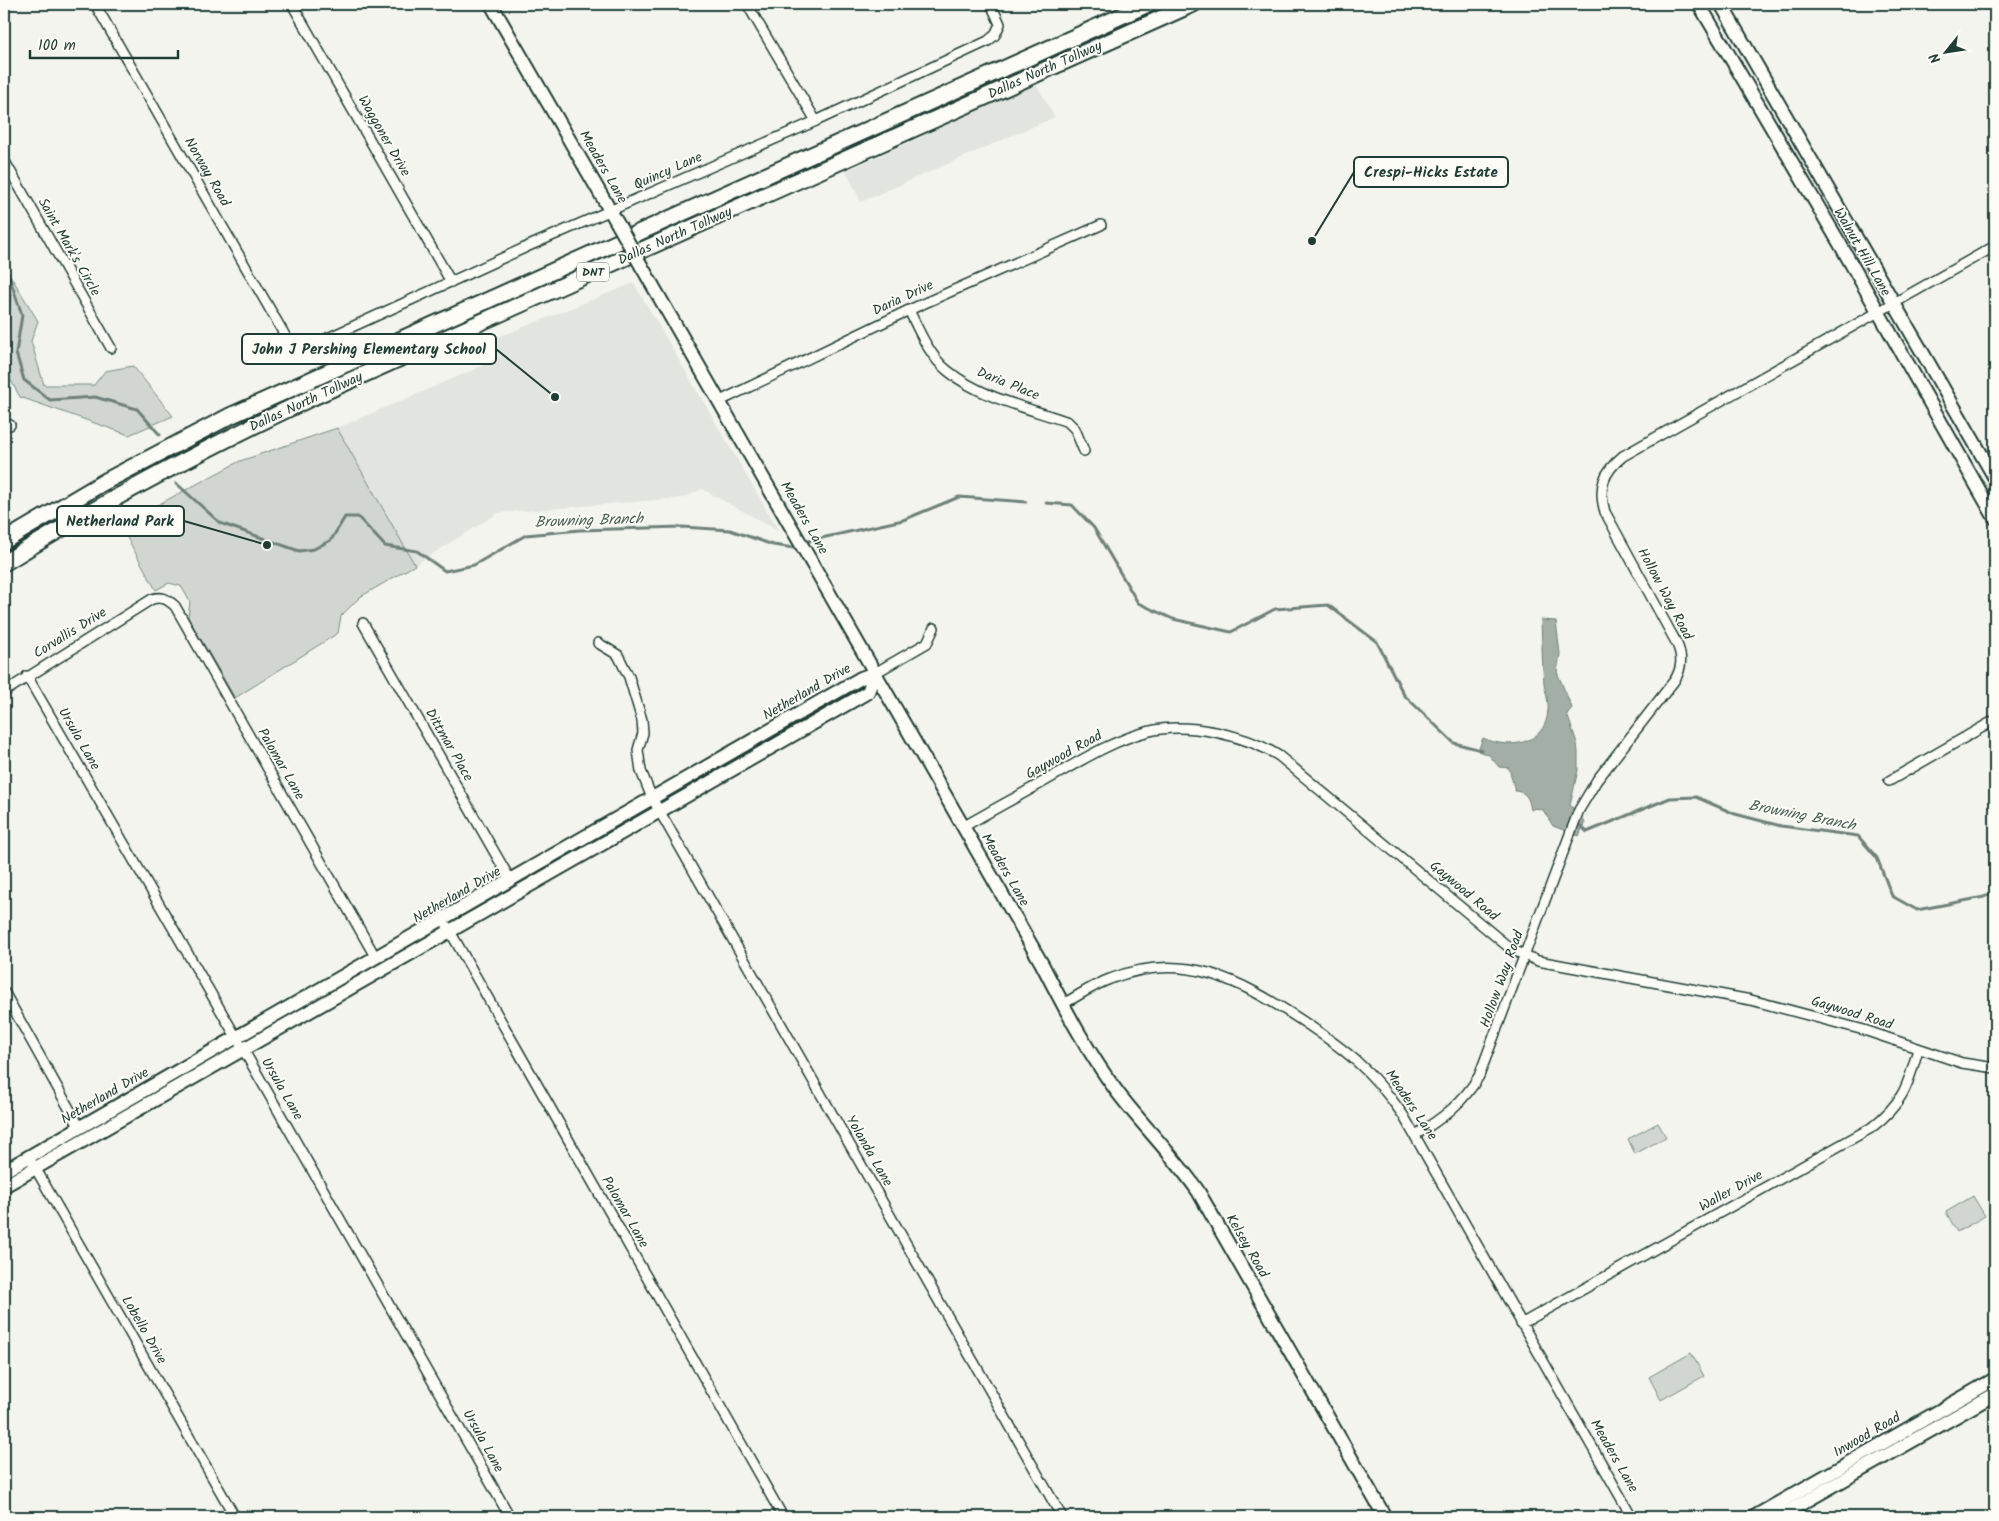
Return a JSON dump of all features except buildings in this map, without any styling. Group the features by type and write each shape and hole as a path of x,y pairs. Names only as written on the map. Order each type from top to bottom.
{"highway":[{"name":"Dallas North Tollway","path":"4,541 104,482 238,412 1148,4"},
{"name":"Dallas North Tollway","path":"4,563 59,529 169,468 311,398 1193,4"}],"street":[{"name":"Norway Road","path":"95,4 295,353"},
{"name":"Waggoner Drive","path":"292,4 452,282"},
{"name":"Meaders Lane","path":"492,4 963,826 1062,1004 1110,979 1142,970 1184,969 1226,977 1275,1003 1356,1059 1387,1091 1414,1135 1632,1517"},
{"path":"748,4 816,121"},
{"name":"Quincy Lane","path":"295,353 610,211 816,121 988,41 995,35 1000,24 991,4"},
{"name":"Walnut Hill Lane","path":"1699,4 1878,311 1995,518"},
{"name":"Walnut Hill Lane","path":"1721,4 1895,302 1995,478"},
{"name":"Saint Mark's Circle","path":"4,160 111,348"},
{"name":"Daria Drive","path":"720,401 909,310 1101,225"},
{"name":"Hollow Way Road","path":"1414,1135 1446,1115 1472,1088 1486,1062 1579,810 1597,780 1674,681 1681,665 1680,651 1677,644 1605,512 1601,488 1605,474 1623,456 1995,246"},
{"name":"Daria Place","path":"909,310 927,345 948,371 979,390 1068,422 1075,429 1084,451"},
{"name":"Palomar Lane","path":"152,599 160,597 175,606 376,958"},
{"name":"Corvallis Drive","path":"4,692 152,599"},
{"name":"Dittmar Place","path":"363,623 511,881"},
{"path":"875,673 927,642 934,628"},
{"name":"Yolanda Lane","path":"598,643 618,655 628,677 642,720 643,734 638,750 641,772 652,798 1062,1517"},
{"name":"Netherland Drive","path":"4,1171 32,1163 140,1108 340,978 861,678 875,673"},
{"name":"Netherland Drive","path":"4,1186 80,1128 133,1097 347,990 868,692 875,673"},
{"name":"Ursula Lane","path":"27,676 240,1043 510,1517"},
{"path":"1889,780 1995,720"},
{"name":"Gaywood Road","path":"963,826 1102,748 1129,738 1152,731 1178,730 1226,735 1254,743 1279,756 1511,949 1524,956 1566,967 1751,1000 1846,1025 1962,1063 1995,1068"},
{"name":"Palomar Lane","path":"443,920 783,1517"},
{"path":"340,978 347,990"},
{"path":"4,992 80,1128"},
{"name":"Kelsey Road","path":"1062,1004 1084,1043 1119,1094 1181,1166 1198,1191 1385,1517"},
{"name":"Waller Drive","path":"1521,1324 1871,1128 1899,1102 1909,1085 1918,1049"},
{"path":"133,1097 140,1108"},
{"name":"Lobello Drive","path":"32,1163 235,1517"},
{"name":"Inwood Road","path":"1754,1517 1789,1504 1965,1404 1995,1379"},
{"name":"Inwood Road","path":"1965,1404 1995,1394"},
{"name":"Inwood Road","path":"1778,1517 1789,1504"}],"shaded area":[{"path":"1036,84 1055,117 861,202 846,171"},
{"path":"4,265 38,321 31,341 44,385 94,385 105,371 133,366 173,416 129,435 20,397 4,368 11,295 4,287"},
{"path":"634,283 779,531 702,489 683,498 498,513 415,565 337,428 482,366 473,347"},
{"path":"337,428 415,565 360,597 341,616 338,633 235,698 188,617 190,602 181,586 169,583 156,590 120,525 240,461"},
{"path":"1541,620 1556,621 1560,654 1557,672 1572,708 1567,714 1577,743 1578,770 1570,805 1585,822 1579,836 1553,826 1543,810 1535,808 1531,810 1527,797 1515,791 1509,768 1499,767 1489,755 1478,751 1483,738 1504,744 1524,742 1541,731 1546,722 1548,707 1543,675"},
{"path":"1658,1123 1666,1137 1635,1154 1628,1139"},
{"path":"1973,1196 1985,1216 1957,1232 1946,1212"},
{"path":"1691,1353 1704,1376 1661,1400 1649,1377"}],"waterway":[{"name":"Browning Branch","path":"4,269 10,279 22,315 16,353 24,380 50,400 95,397 137,409 160,435"},
{"name":"Browning Branch","path":"176,483 220,523 299,551 314,549 331,540 345,517 358,517 385,546 417,551 445,571 474,565 526,535 580,530 682,527 730,530 773,545 794,548"},
{"name":"Browning Branch","path":"808,541 903,520 959,497 1026,502"},
{"name":"Browning Branch","path":"1046,503 1072,505 1094,528 1138,603 1173,619 1231,632 1275,609 1328,605 1377,642 1404,695 1454,743 1481,750"},
{"name":"Browning Branch","path":"1581,826 1587,832 1670,798 1696,797 1735,814 1781,826 1858,836 1877,858 1892,896 1917,910 1984,897 1995,892"}],"place":[{"name":"Crespi-Hicks Estate","path":"1312,241"},
{"name":"John J Pershing Elementary School","path":"555,397"},
{"name":"Netherland Park","path":"267,545"}]}
